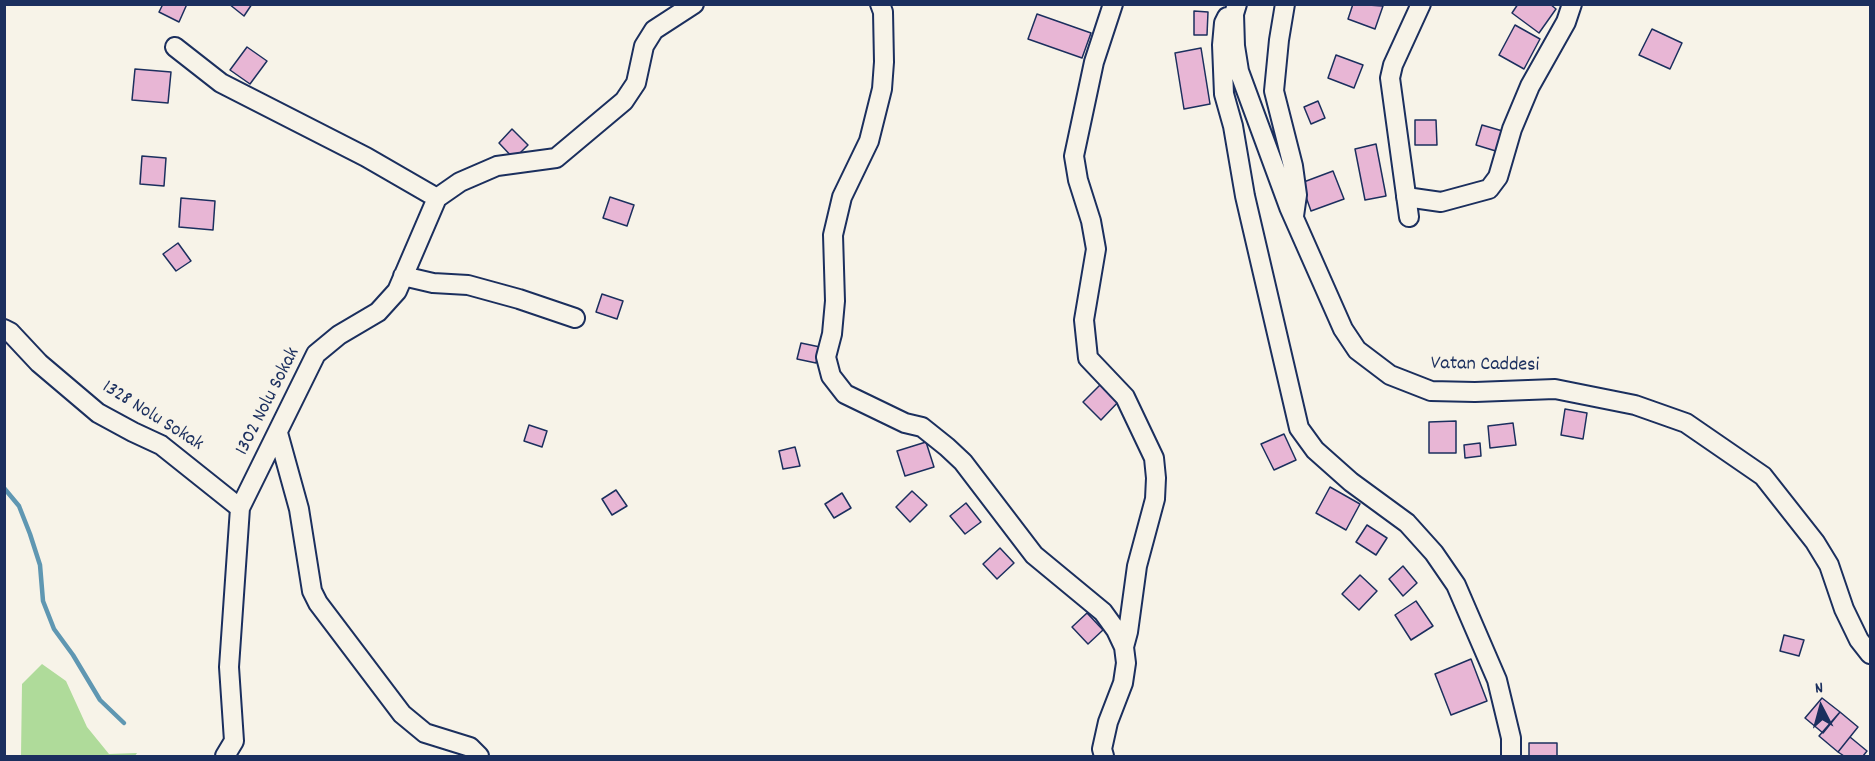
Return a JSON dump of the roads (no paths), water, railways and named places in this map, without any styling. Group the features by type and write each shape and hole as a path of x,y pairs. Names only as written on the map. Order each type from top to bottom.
{"street":[{"path":"175,47 221,83 366,156 437,198 460,182 496,166 556,158 624,101 636,83 644,46 654,30 694,4"},
{"path":"880,4 883,12 882,89 869,141 842,197 833,235 835,302 832,334 826,357 831,376 845,394 905,423 922,427 955,454 1034,555 1103,612 1116,630 1124,647 1126,663 1123,683 1108,722 1102,749 1104,756"},
{"path":"1113,4 1094,62 1074,156 1096,249 1084,320 1086,350 1089,358 1125,398 1154,458 1155,499 1137,566 1124,647"},
{"path":"1235,4 1224,23 1222,68 1224,94 1233,126 1245,196 1299,428 1315,450 1351,482 1407,523 1434,553 1456,585 1497,680 1511,738 1511,756"},
{"name":"Vatan Caddesi","path":"1235,4 1239,71 1294,218 1343,329 1357,350 1390,375 1431,391 1555,389 1635,405 1686,423 1763,476 1815,542 1829,565 1844,609 1859,640 1870,654"},
{"path":"1285,4 1279,40 1275,91 1293,166 1297,195 1294,218"},
{"path":"1409,217 1390,78 1393,65 1421,4"},
{"path":"1406,197 1441,202 1489,189 1498,177 1512,129 1530,86 1566,22 1572,4"},
{"name":"1302 Nolu Sokak","path":"240,508 316,354 339,335 378,312 397,291 437,198"},
{"path":"403,276 433,283 468,285 575,318"},
{"name":"1328 Nolu Sokak","path":"4,329 10,332 39,363 98,413 161,445 240,508"},
{"path":"278,433 299,508 312,591 318,603 402,714 424,733 470,747 479,756"},
{"path":"225,756 234,741 229,668 240,508"}],"waterway":[{"path":"4,488 19,506 30,534 40,565 43,601 54,629 73,655 100,700 124,723"}]}
